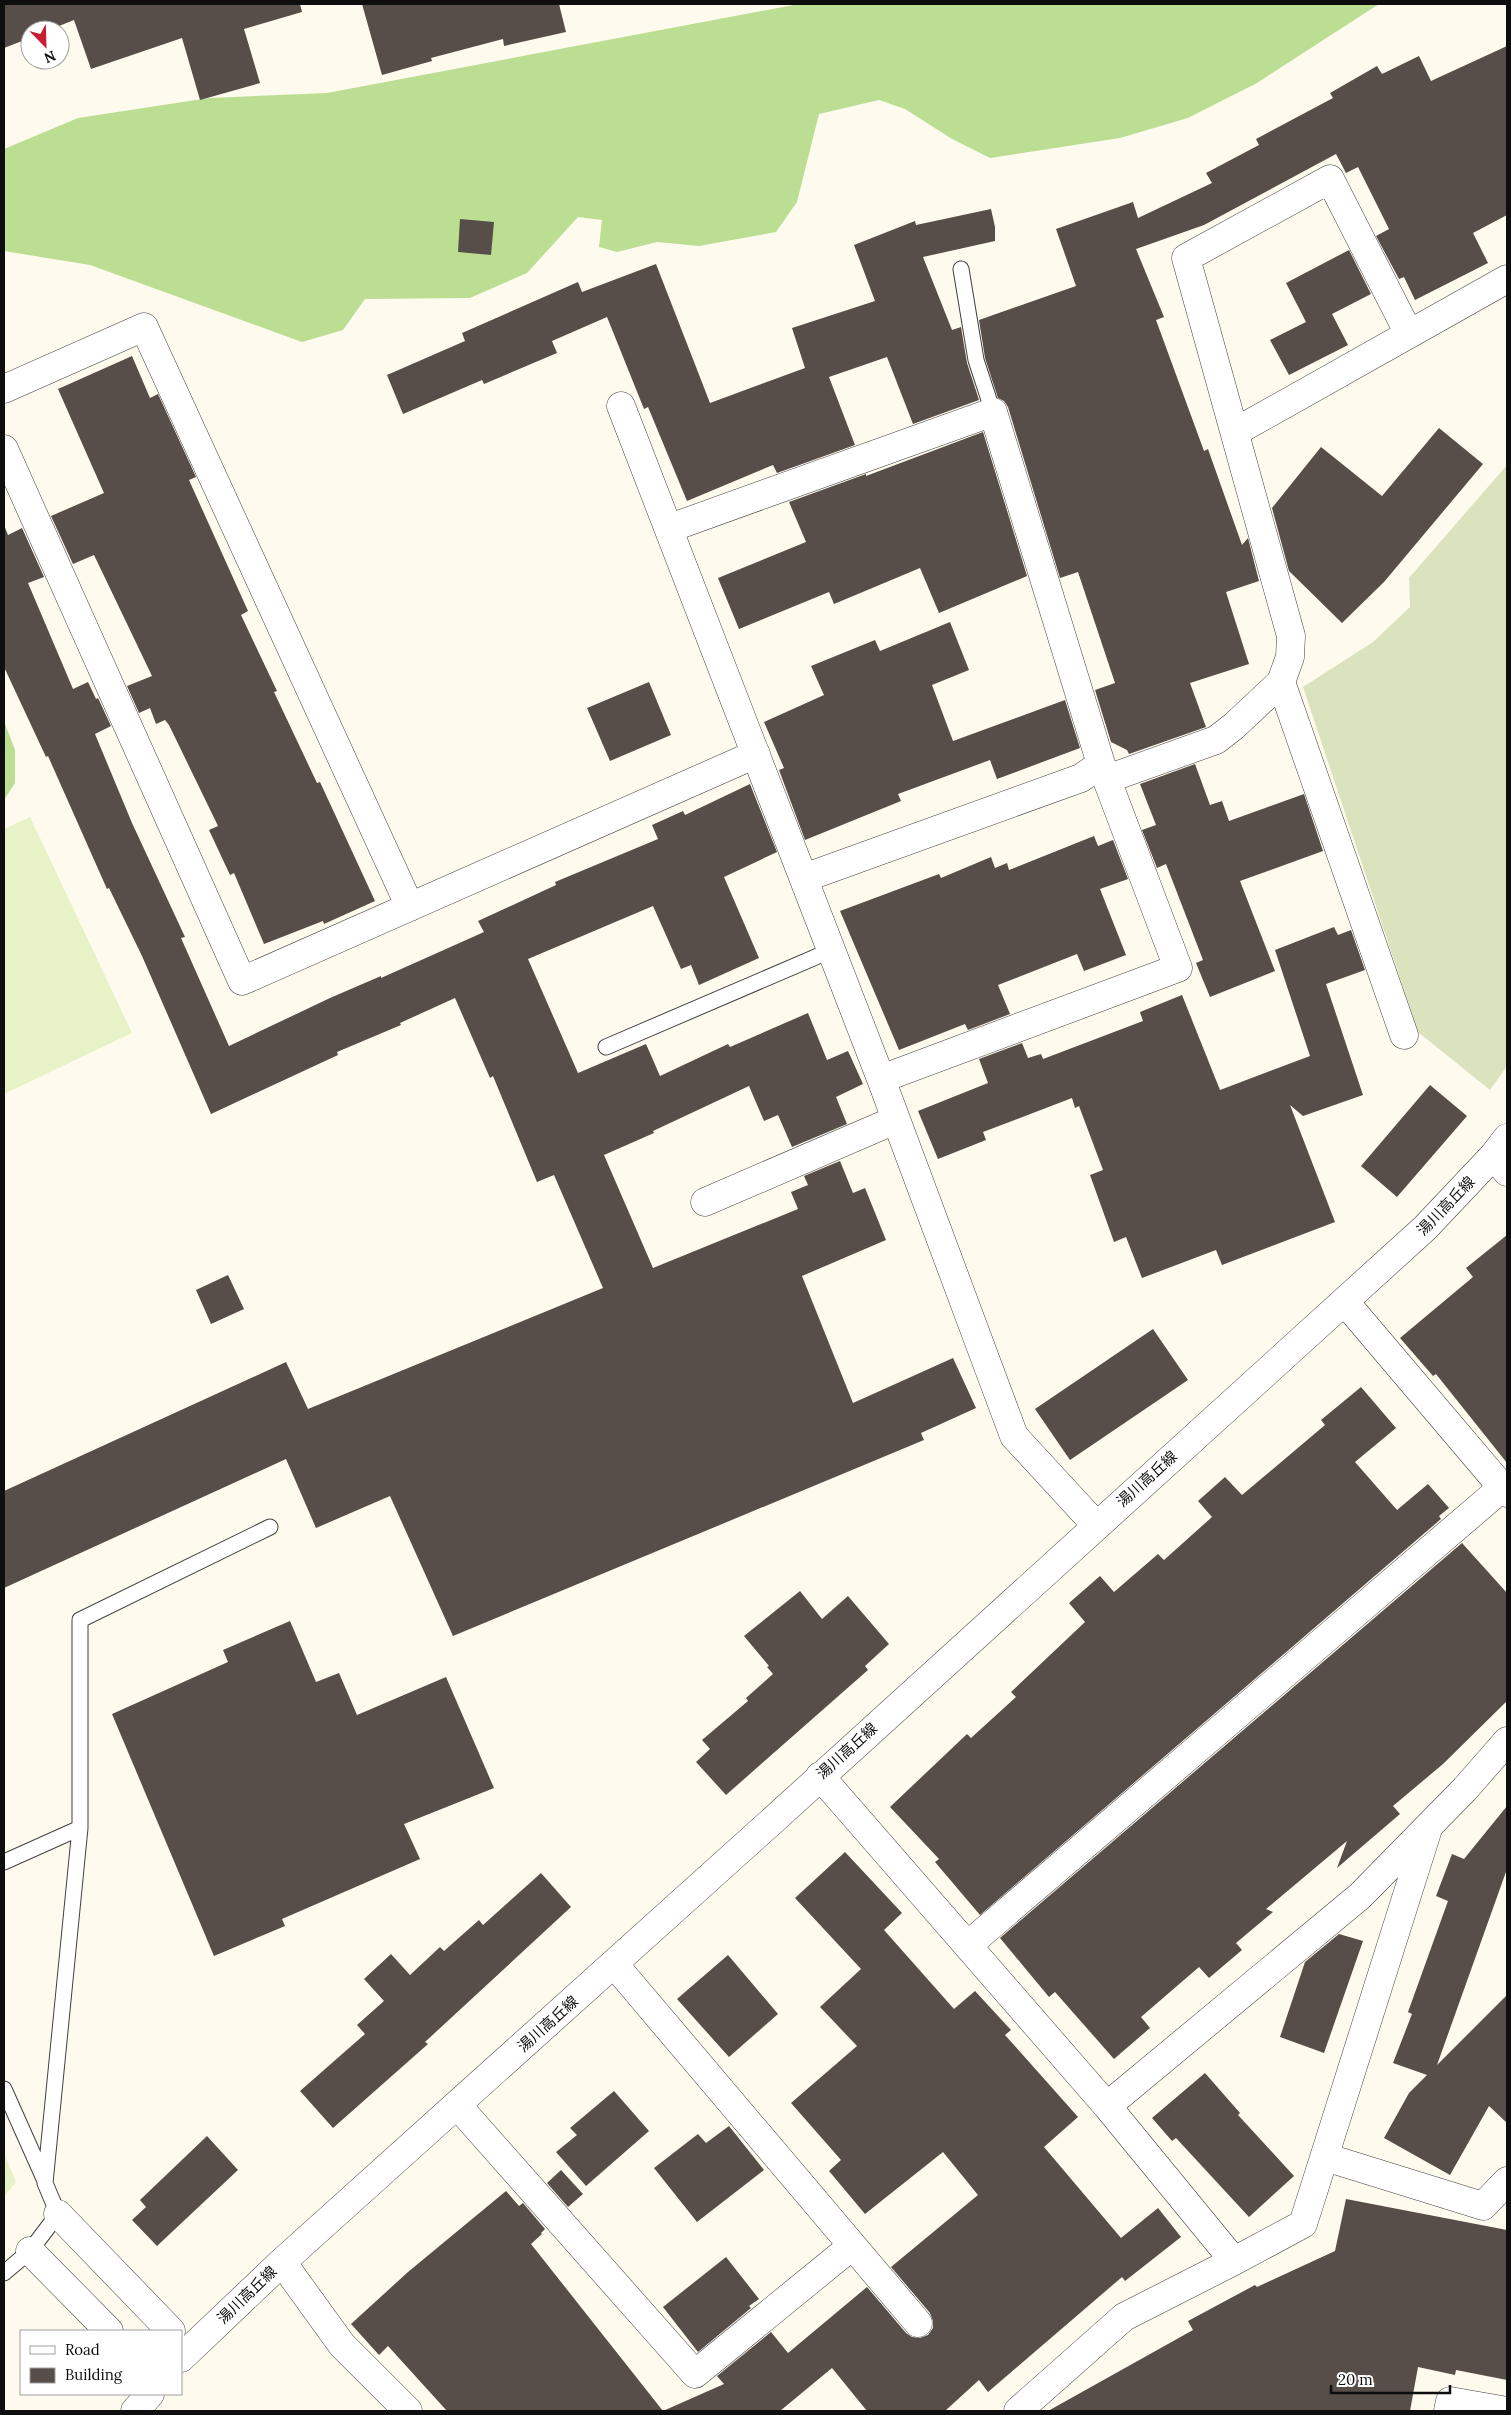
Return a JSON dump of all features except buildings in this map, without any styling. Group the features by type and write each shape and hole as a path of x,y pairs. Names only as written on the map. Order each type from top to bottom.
{"street":[{"path":"804,878 1080,778 1216,740 1234,726 1281,682 1290,657 1292,636 1186,258 1330,179 1409,334"},
{"path":"1235,432 1507,279"},
{"path":"4,389 144,327 410,907"},
{"path":"621,406 670,528 832,950 1014,1436 1096,1525"},
{"path":"670,528 993,412 1104,772 1178,968 881,1080"},
{"path":"4,449 242,981 756,754"},
{"path":"1281,682 1404,1035"},
{"path":"705,1202 895,1120"},
{"name":"湯川高丘線","path":"182,2343 282,2262 457,2106 1096,1525 1345,1302 1503,1155"},
{"path":"968,1944 1505,1490 1345,1302"},
{"path":"1108,2106 1360,1896 1428,1828 1507,1741"},
{"path":"820,1776 1108,2106 1234,2260"},
{"path":"1018,2411 1124,2317 1303,2224 1428,1828"},
{"path":"614,1964 918,2323"},
{"path":"457,2106 695,2374 852,2246"},
{"path":"1325,2157 1483,2206 1507,2181"},
{"path":"58,2214 166,2330"},
{"path":"30,2251 108,2330"},
{"path":"282,2262 342,2345 408,2411"},
{"path":"135,2411 149,2395"},
{"path":"1448,2411 1450,2401 1507,2411"}],"lane":[{"path":"961,269 976,360 993,412"},
{"path":"606,1047 832,950"},
{"path":"45,2183 80,1828 80,1620 270,1527"},
{"path":"4,1862 80,1828"},
{"path":"4,2089 58,2214 30,2251 4,2273"}],"green space":[{"path":"799,4 1379,4 1257,83 1188,118 1120,138 990,158 952,139 905,109 879,100 819,114 797,202 776,232 699,246 657,242 617,252 599,247 602,220 578,217 527,273 470,298 365,299 343,330 302,342 90,265 4,251 4,149 78,118 209,98 327,93"},
{"path":"1507,465 1507,1066 1490,1090 1418,1032 1303,687 1373,642 1410,607 1409,578"},
{"path":"4,721 15,750 15,783 4,800"},
{"path":"30,817 132,1033 4,1094 4,829"},
{"path":"4,2153 16,2182 4,2197"}]}
